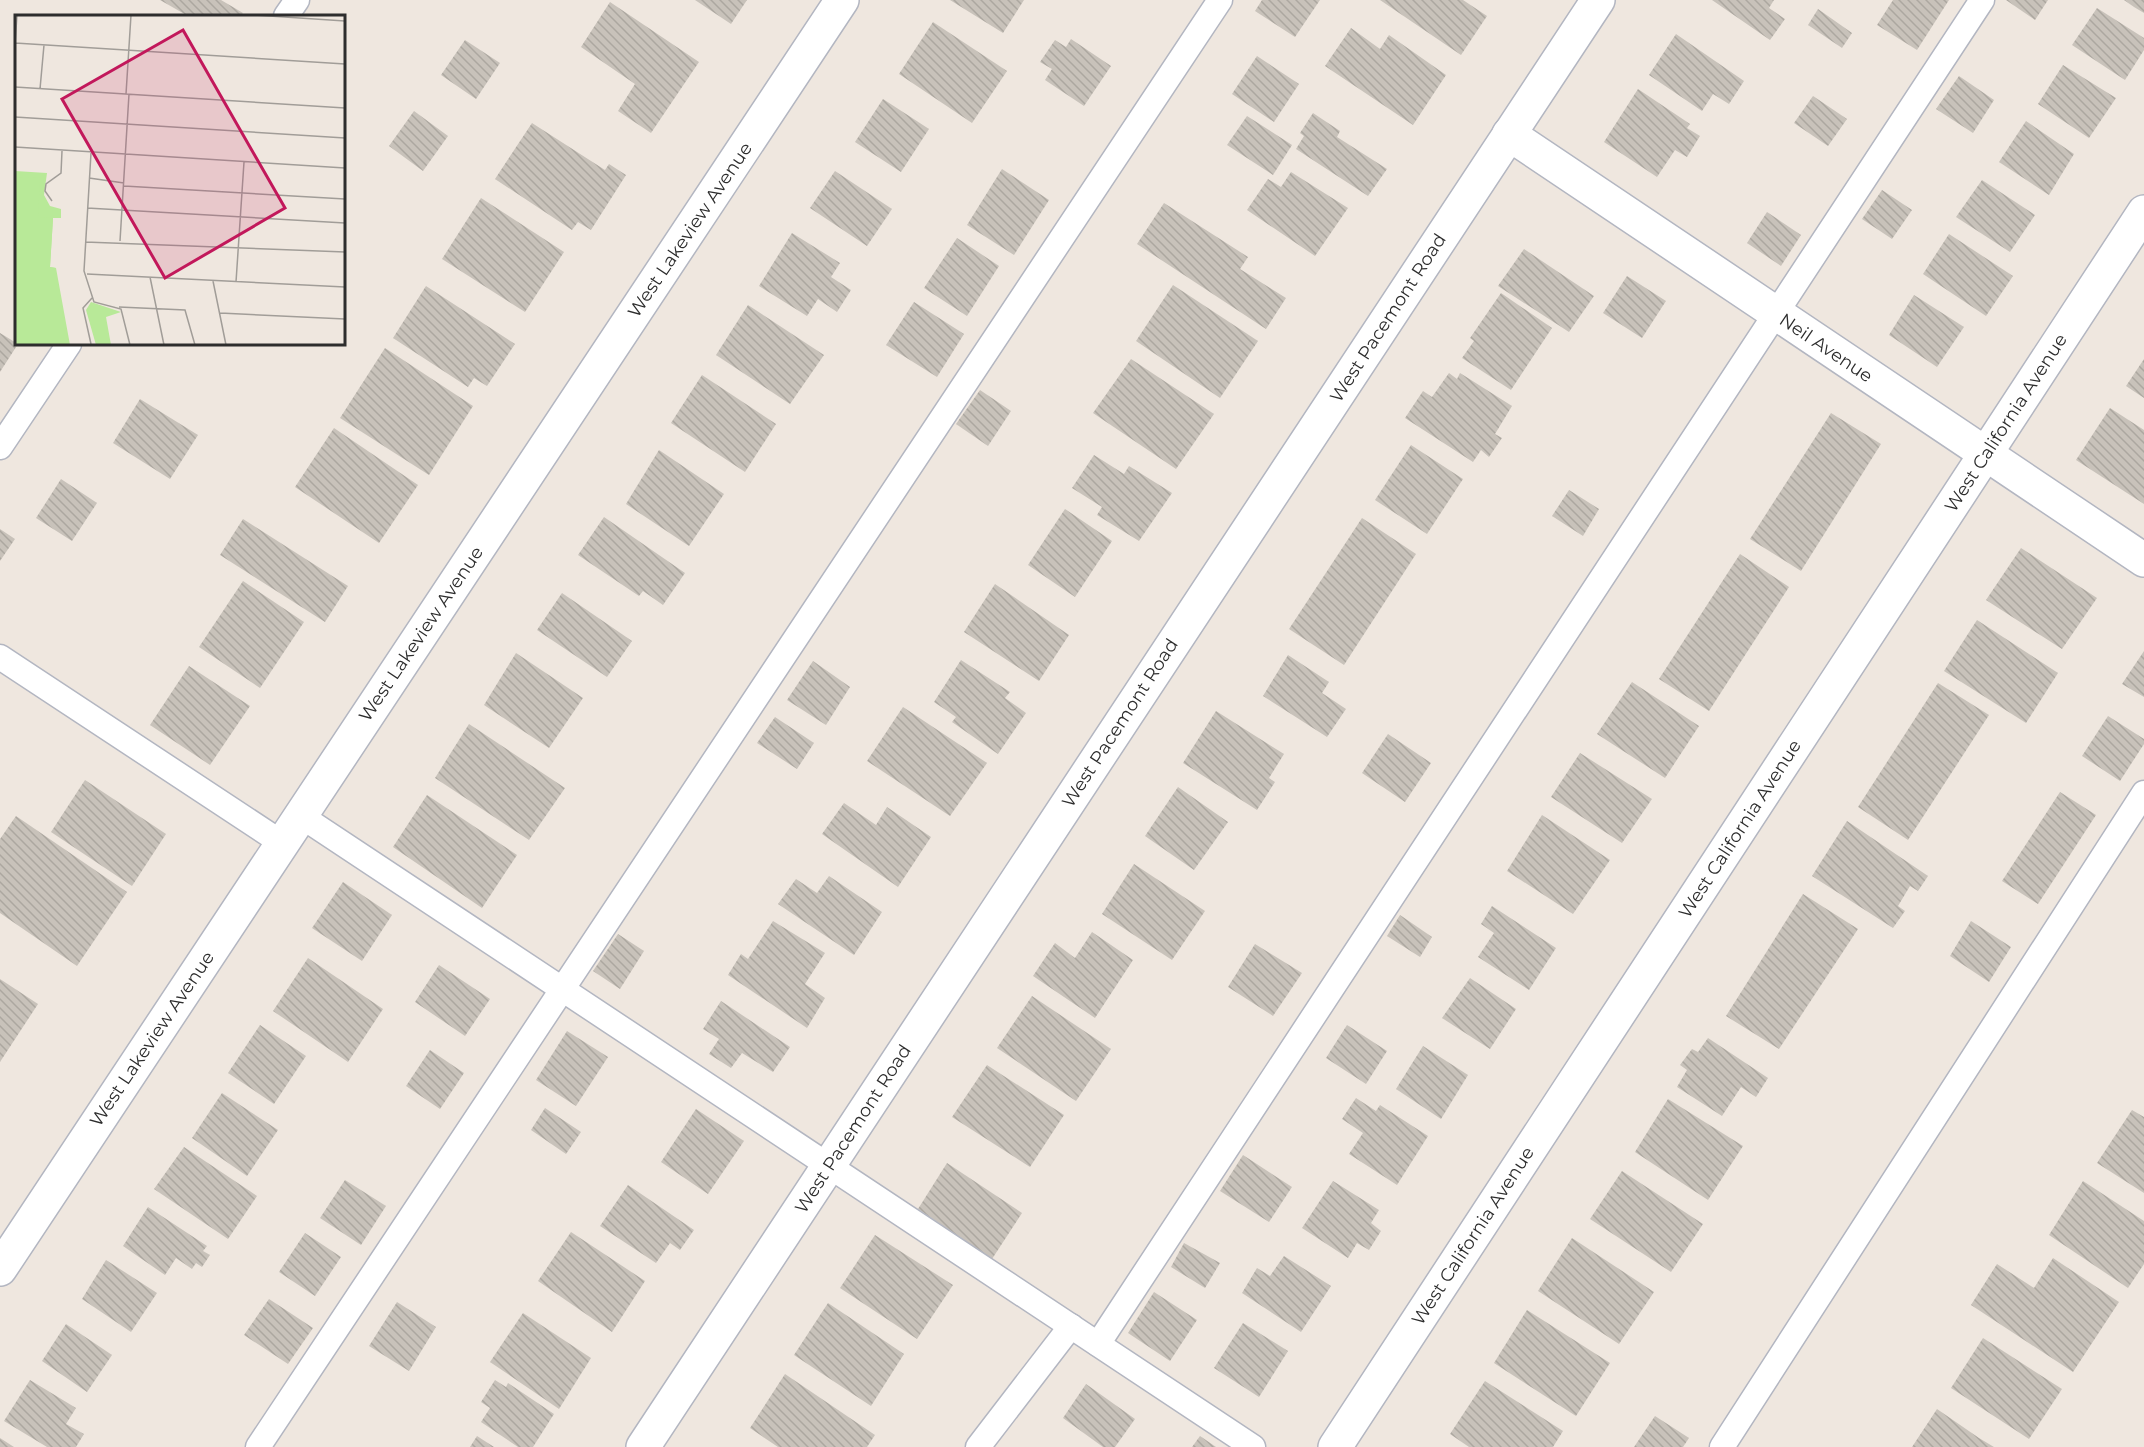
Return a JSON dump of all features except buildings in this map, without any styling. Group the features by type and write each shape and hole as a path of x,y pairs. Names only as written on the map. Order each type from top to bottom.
{"street":[{"name":"West Lakeview Avenue","path":"0,1269 842,0"},
{"name":"West Pacemont Road","path":"643,1447 1599,0"},
{"name":"Neil Avenue","path":"1509,134 2144,560"},
{"name":"West California Avenue","path":"1335,1447 2144,212"}],"lane":[{"path":"287,15 297,0"},
{"path":"258,1447 1220,0"},
{"path":"1098,1344 1982,0"},
{"path":"0,447 68,345"},
{"path":"0,657 282,843"},
{"path":"1722,1447 2144,793"},
{"path":"301,816 1253,1447"},
{"path":"978,1447 1071,1326"}]}
